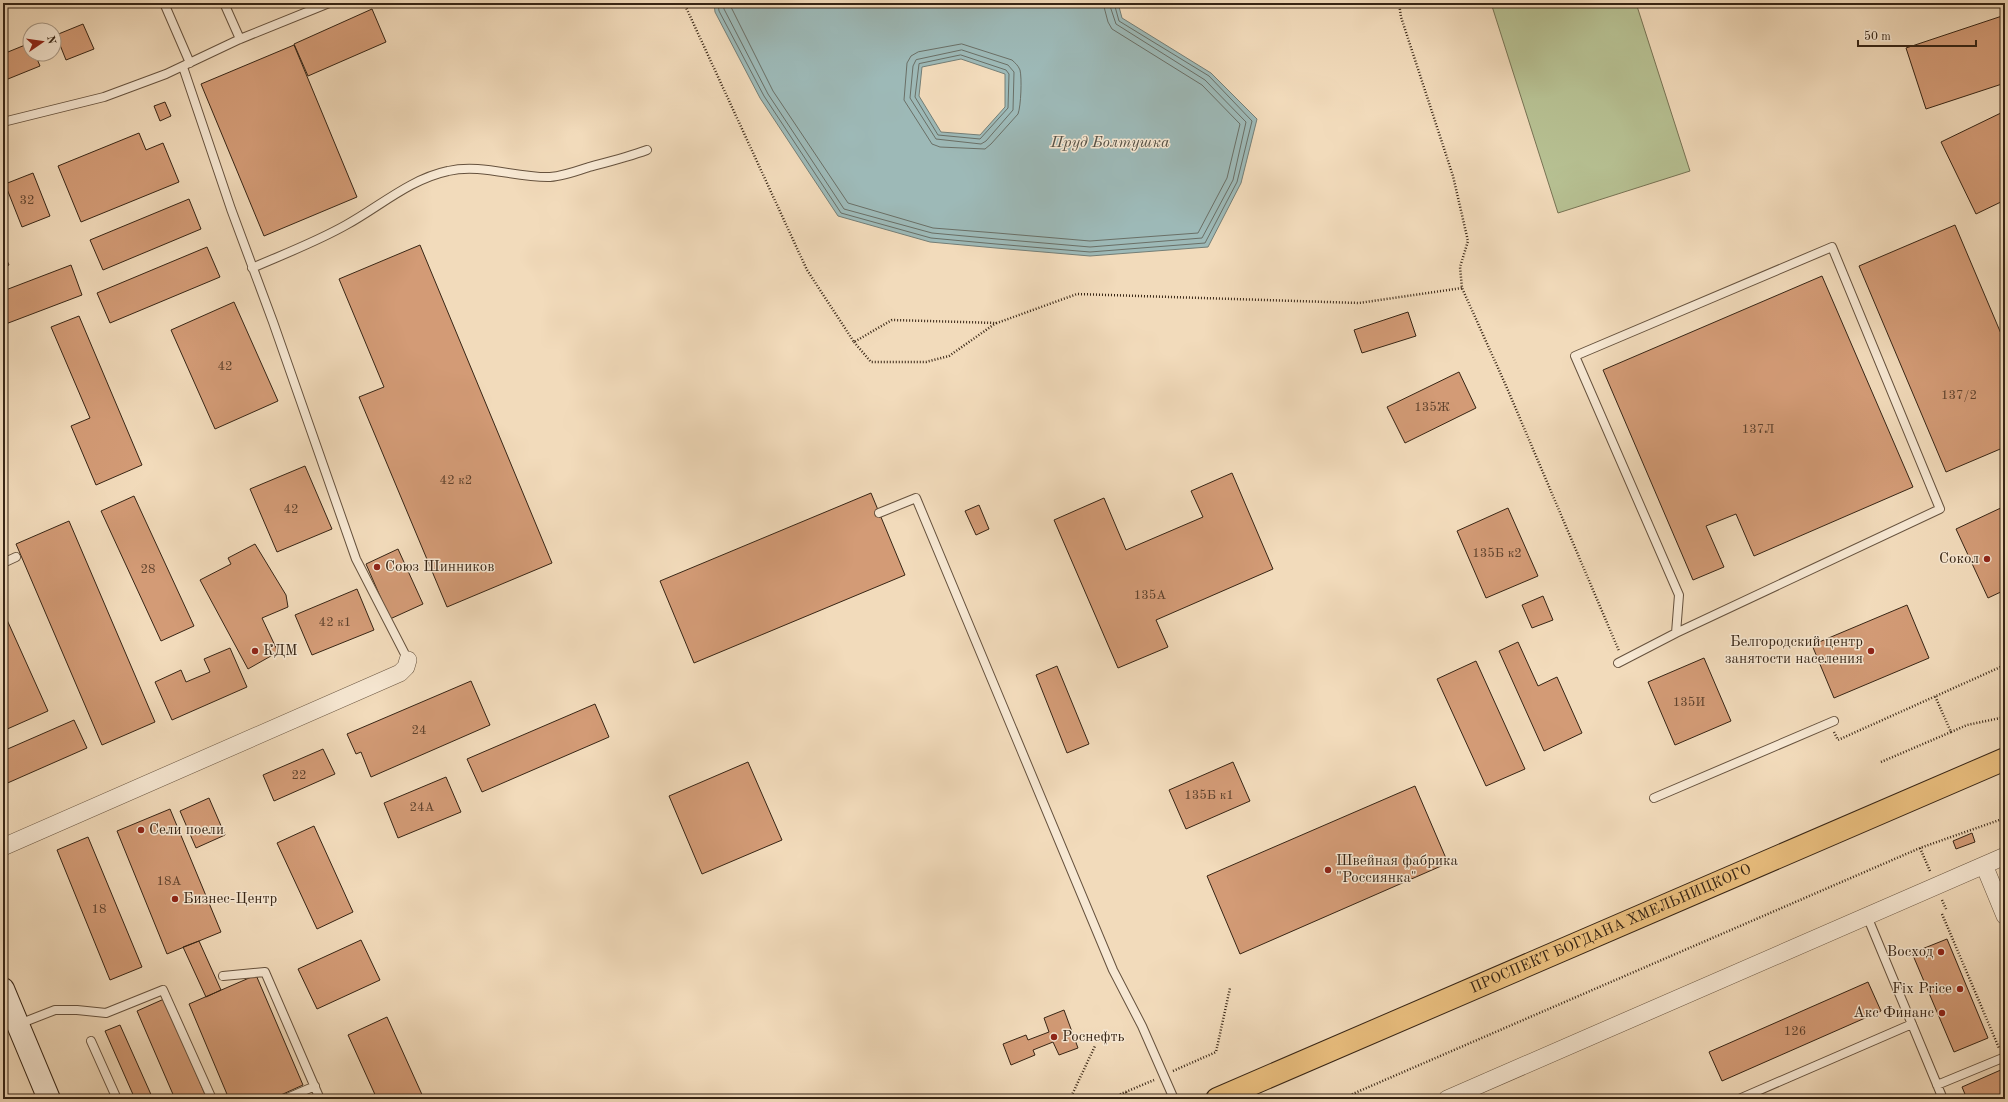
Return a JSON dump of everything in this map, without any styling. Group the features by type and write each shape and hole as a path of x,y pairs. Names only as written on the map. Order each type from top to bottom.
{"main road":[{"name":"ПРОСПЕКТ БОГДАНА ХМЕЛЬНИЦКОГО","path":"1218,1099 2005,759"},
{"path":"3,990 49,1099"}],"street":[{"path":"3,847 400,673 406,667 408,660"},
{"path":"1447,1099 2005,856"},
{"path":"1984,865 2005,916"}],"lane":[{"path":"164,3 186,65 252,268 273,322 356,558 408,660"},
{"path":"225,3 240,40"},
{"path":"3,122 104,97 186,65 240,40 328,3"},
{"path":"252,268 326,236 396,194 435,174 456,169 468,169 515,175 552,177 624,158 647,150"},
{"path":"1621,662 1676,633 1940,509 1832,247 1575,356 1679,595 1676,633"},
{"path":"879,513 916,498 1113,970 1142,1026 1174,1099"},
{"path":"3,563 16,557"},
{"path":"1654,798 1831,722"},
{"path":"1867,916 1943,1099"},
{"path":"223,976 264,972 320,1099"},
{"path":"18,1024 54,1010 77,1010 106,1013 163,990 212,1099"},
{"path":"1739,1099 1912,1024"},
{"path":"91,1041 117,1099"},
{"path":"1937,1085 2004,1057"},
{"path":"285,1099 315,1086"}],"path":[{"path":"684,3 807,270 854,342 871,362 926,362 949,356 996,323 1077,294 1359,302 1462,288"},
{"path":"1399,3 1401,17 1453,176 1468,241 1460,267 1462,288 1507,388 1621,662"},
{"path":"854,342 892,320 996,323"},
{"path":"1831,722 1838,740 2005,666"},
{"path":"1935,696 1951,732"},
{"path":"1881,762 1967,725 2005,717"},
{"path":"1341,1099 1925,846 2005,818"},
{"path":"1942,914 2004,1057"},
{"path":"1109,1099 1216,1052 1230,988"},
{"path":"1070,1099 1095,1046"},
{"path":"1126,1092 1129,1099"}],"green space":[{"path":"1491,3 1636,3 1690,171 1558,213"}],"water":[{"name":"Пруд Болтушка","path":"714,3 1118,3 1122,18 1211,73 1257,119 1241,183 1208,247 1090,256 930,242 838,216 760,98 715,12","holes":["961,59 1005,74 1005,107 980,135 941,132 919,96 922,67"]}],"building":[{"path":"372,9 386,42 308,76 294,44"},
{"path":"2005,15 2005,83 1926,109 1906,48"},
{"path":"83,24 94,49 66,60 62,50 62,33"},
{"path":"294,45 357,197 264,236 201,84"},
{"path":"22,46 22,62 38,62 40,66 3,81 3,54"},
{"path":"165,102 171,116 160,121 154,106"},
{"path":"2005,111 2005,200 1976,214 1941,142"},
{"path":"139,133 146,150 163,143 179,182 81,222 58,166"},
{"path":"33,173 50,216 22,227 5,184"},
{"path":"189,199 201,229 103,270 90,240"},
{"path":"1955,225 2005,343 2005,447 1946,472 1859,266"},
{"path":"420,245 552,563 447,607 359,397 384,387 339,279"},
{"path":"207,247 220,277 110,323 97,293"},
{"path":"3,252 9,265 3,268"},
{"path":"71,265 82,295 3,325 3,291"},
{"path":"1822,276 1913,487 1754,556 1736,514 1706,526 1724,567 1693,580 1603,370"},
{"path":"234,302 278,401 215,429 171,330"},
{"path":"1408,312 1416,336 1362,353 1354,330"},
{"path":"79,316 142,465 96,485 71,426 90,418 51,327"},
{"path":"1459,372 1476,408 1405,443 1387,407"},
{"path":"305,466 332,529 277,552 250,489"},
{"path":"1232,473 1273,569 1156,620 1168,647 1118,668 1054,520 1104,498 1126,550 1203,517 1191,491"},
{"path":"871,493 905,575 694,663 660,581"},
{"path":"134,496 194,626 161,641 101,511"},
{"path":"979,505 989,529 976,535 965,511"},
{"name":"Сокол","path":"2005,506 2005,590 1988,598 1956,529"},
{"path":"1508,508 1538,576 1486,598 1457,531"},
{"path":"69,521 155,722 102,745 16,544"},
{"path":"255,544 286,595 288,607 262,618 278,652 248,669 200,580 231,564 228,558"},
{"path":"398,549 423,604 390,619 366,564"},
{"path":"357,589 374,630 312,655 295,615"},
{"path":"1543,596 1553,620 1532,628 1522,605"},
{"name":"Белгородский центр занятости населения","path":"1907,605 1929,658 1834,698 1812,645"},
{"path":"3,611 48,711 5,730 3,726"},
{"path":"1518,642 1538,686 1557,677 1582,733 1544,751 1499,651"},
{"path":"230,648 247,687 172,720 155,682 181,670 186,682 210,672 204,659"},
{"path":"1704,658 1731,721 1675,745 1648,682"},
{"path":"1476,661 1525,769 1486,786 1437,679"},
{"path":"1057,666 1089,744 1067,753 1036,675"},
{"path":"471,681 490,725 371,777 361,752 356,754 347,734"},
{"path":"595,704 609,737 482,792 467,759"},
{"path":"74,720 87,748 3,785 3,751"},
{"path":"323,749 335,774 274,801 263,775"},
{"path":"748,762 782,840 702,874 669,796"},
{"path":"1233,762 1250,801 1186,829 1169,790"},
{"path":"446,777 461,812 398,838 384,803"},
{"name":"Швейная фабрика \"Россиянка\"","path":"1415,786 1448,863 1240,954 1207,876"},
{"path":"209,798 225,835 196,848 180,811"},
{"path":"170,809 221,932 167,954 117,831"},
{"path":"314,826 353,912 317,929 277,843"},
{"path":"1972,833 1975,842 1956,849 1953,841"},
{"path":"88,837 142,967 110,980 57,850"},
{"path":"1947,939 1988,1038 1954,1052 1912,953"},
{"path":"361,940 380,980 317,1009 298,969"},
{"path":"199,941 221,990 206,997 183,947"},
{"path":"256,975 303,1085 272,1099 229,1099 189,1004"},
{"path":"1868,982 1881,1011 1722,1081 1709,1052"},
{"path":"164,999 207,1099 175,1099 137,1011"},
{"name":"Роснефть","path":"1064,1010 1078,1048 1059,1055 1053,1042 1033,1050 1035,1055 1011,1065 1003,1044 1026,1035 1028,1040 1049,1032 1044,1018"},
{"path":"387,1017 424,1099 377,1099 348,1035"},
{"path":"120,1025 153,1099 135,1099 105,1031"},
{"path":"2003,1069 2005,1074 2005,1099 1967,1099 1962,1087"}],"place":[{"name":"Сокол","path":"1987,559"},
{"name":"Союз Шинников","path":"377,567"},
{"name":"КДМ","path":"255,651"},
{"name":"Белгородский центр занятости населения","path":"1871,651"},
{"name":"Сели поели","path":"141,830"},
{"name":"Швейная фабрика \"Россиянка\"","path":"1328,870"},
{"name":"Бизнес-Центр","path":"175,899"},
{"name":"Восход","path":"1941,952"},
{"name":"Fix Price","path":"1960,989"},
{"name":"Акс Финанс","path":"1942,1013"},
{"name":"Роснефть","path":"1054,1037"}]}
